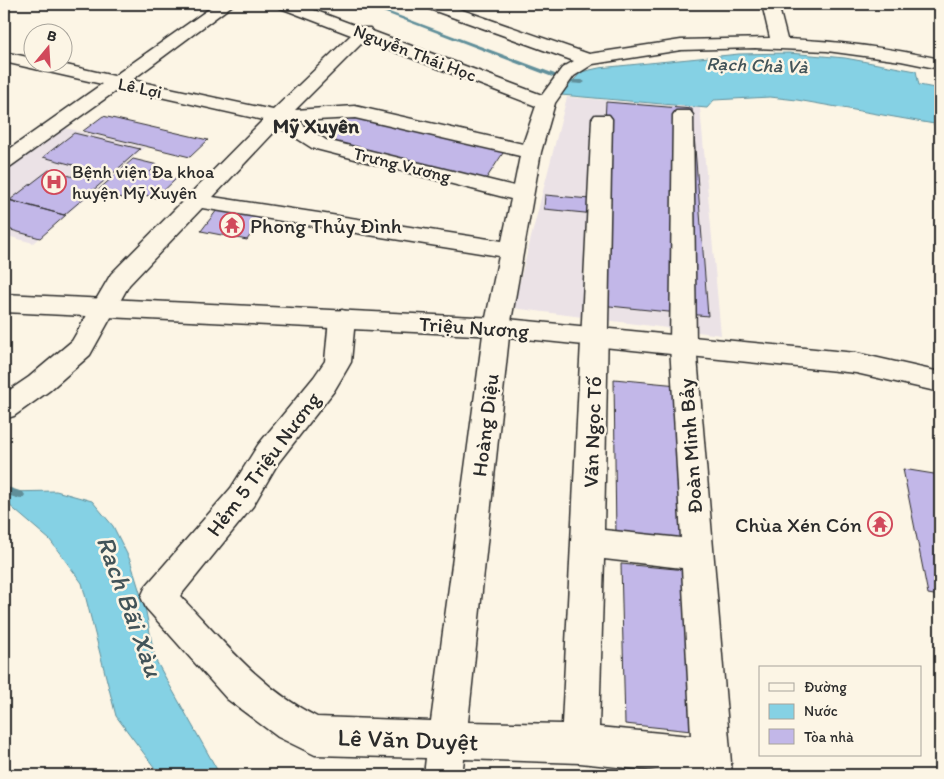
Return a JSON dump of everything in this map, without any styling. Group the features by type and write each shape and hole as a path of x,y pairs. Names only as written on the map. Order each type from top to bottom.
{"street":[{"path":"4,162 226,4"},
{"name":"Nguyễn Thái Học","path":"284,4 364,32 546,103"},
{"path":"430,4 588,60 681,46 780,44 827,46 901,56 940,64"},
{"path":"770,4 780,44"},
{"path":"4,408 39,384 81,348 120,280 277,117 364,32"},
{"name":"Lê Lợi","path":"4,58 277,117"},
{"name":"Hoàng Diệu","path":"445,758 497,327 522,195 531,152 546,103 564,77 588,60"},
{"name":"Trưng Vương","path":"277,117 355,112 531,152"},
{"name":"Đoàn Minh Bảy","path":"683,115 683,345 713,766"},
{"name":"Trưng Vương","path":"277,117 319,144 522,195"},
{"name":"Văn Ngọc Tố","path":"580,744 596,336 602,119"},
{"path":"198,201 511,250"},
{"name":"Triệu Nương","path":"4,303 497,327 856,363 940,382"},
{"name":"Hẻm 5 Triệu Nương","path":"158,597 242,497 268,454 324,384 338,362 342,319"},
{"path":"588,543 698,555"},
{"name":"Lê Văn Duyệt","path":"158,597 240,686 291,724 315,736 445,758 580,744 713,766"}],"shaded area":[{"path":"567,97 700,108 721,335 513,308"},
{"name":"Bệnh viện Đa khoa huyện Mỹ Xuyên","path":"62,127 145,147 33,243 4,235 4,172"}],"water":[{"name":"Rạch Chà Và","path":"789,53 845,58 916,71 919,85 940,89 940,125 770,97 714,100 707,108 561,95 581,72 599,68 739,54"},
{"path":"56,491 92,501 113,526 130,560 146,612 155,659 220,775 160,775 116,716 82,583 50,540 9,505 4,492"}],"building":[{"path":"606,102 692,109 708,316 590,304 595,214 544,209 545,195 601,200"},
{"path":"351,115 505,150 486,179 326,140"},
{"path":"103,116 208,140 190,157 83,131"},
{"path":"74,133 140,149 111,175 43,157"},
{"path":"133,159 158,165 150,172 176,179 156,198 130,191 123,198 96,192"},
{"path":"85,168 111,175 64,215 10,200 49,170 74,177"},
{"path":"4,199 66,215 40,238 4,228"},
{"name":"Phong Thủy Đình","path":"217,210 262,218 247,240 201,231"},
{"path":"614,379 678,385 690,544 616,537"},
{"path":"903,469 940,475 940,596 928,594"},
{"path":"621,564 687,570 701,732 625,724"}],"waterway":[{"path":"364,4 570,82 582,82"},
{"name":"Rach Bãi Xàu","path":"4,490 20,495"}],"place":[{"name":"Bệnh viện Đa khoa huyện Mỹ Xuyên","path":"54,182"},
{"name":"Phong Thủy Đình","path":"232,225"},
{"name":"Chùa Xén Cón","path":"880,524"}],"district":[{"name":"Mỹ Xuyên","path":"316,125"}]}
